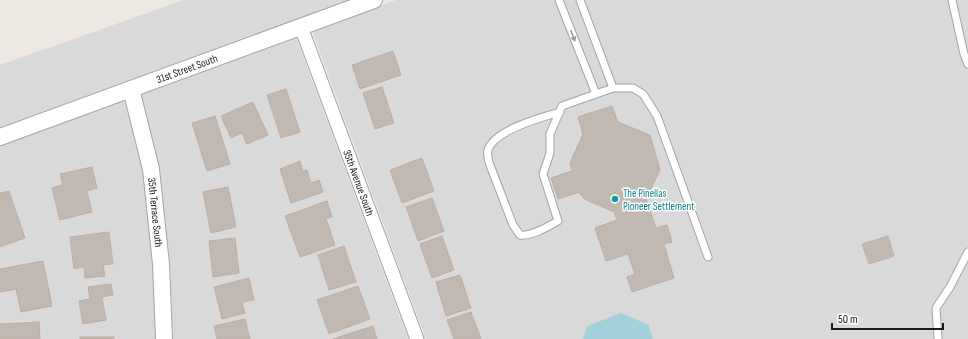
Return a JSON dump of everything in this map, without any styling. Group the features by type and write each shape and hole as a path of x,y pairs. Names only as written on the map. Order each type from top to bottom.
{"street":[{"name":"31st Street South","path":"0,137 374,0"},
{"name":"35th Avenue South","path":"301,27 417,339"},
{"name":"35th Terrace South","path":"131,89 151,169 161,264 164,339"}],"lane":[{"path":"559,0 596,94"},
{"path":"580,0 613,88"},
{"path":"952,0 964,54 968,64"},
{"path":"560,112 518,125 493,142 489,148 488,156 490,165 513,225 520,235 524,236 546,228 558,221 543,174 550,153 550,134 560,112 562,106 613,88 633,88 643,94 657,116 708,257"},
{"path":"938,339 936,308 950,287 968,252"}],"shaded area":[{"path":"184,0 352,0 0,129 0,65"},
{"path":"396,0 968,0 968,339 653,339 649,325 587,326 583,339 426,339 312,31"},
{"path":"296,37 408,339 173,339 170,263 159,168 141,94"},
{"path":"125,100 143,171 153,265 156,339 0,339 0,145"}],"water":[{"path":"621,313 649,325 653,339 583,339 587,326"}],"building":[{"path":"393,51 401,75 360,89 352,65"},
{"path":"382,87 394,123 375,129 363,93"},
{"path":"286,89 300,132 281,138 267,95"},
{"path":"253,102 268,135 247,144 242,133 231,138 221,116"},
{"name":"The Pinellas Pioneer Settlement","path":"612,106 618,122 650,135 660,170 646,199 656,228 667,225 672,242 664,244 674,278 632,292 627,277 635,274 628,254 606,261 595,228 617,220 614,212 584,199 579,192 558,199 551,178 572,171 570,163 583,134 578,117"},
{"path":"215,116 230,164 207,171 192,123"},
{"path":"422,158 434,191 402,203 390,170"},
{"path":"300,161 303,171 307,170 311,183 319,180 323,192 291,203 280,169"},
{"path":"92,167 97,188 87,191 92,212 60,220 52,188 63,185 60,174"},
{"path":"228,187 236,227 211,233 203,192"},
{"path":"9,191 25,238 0,247 0,193"},
{"path":"432,198 444,231 418,241 406,207"},
{"path":"327,201 332,217 326,219 335,245 300,257 285,216"},
{"path":"109,232 113,264 103,265 105,276 85,278 84,267 74,269 70,237"},
{"path":"442,236 454,270 432,278 420,244"},
{"path":"888,236 894,256 869,264 862,244"},
{"path":"235,238 239,273 213,277 209,241"},
{"path":"344,246 356,282 329,290 318,255"},
{"path":"43,261 52,306 21,312 16,289 0,292 0,269"},
{"path":"460,275 471,308 446,316 436,282"},
{"path":"249,278 254,300 242,302 245,313 222,319 214,287"},
{"path":"111,284 113,295 102,297 106,320 83,324 79,301 90,299 88,287"},
{"path":"358,286 370,319 329,334 317,300"},
{"path":"471,312 481,339 454,339 447,320"},
{"path":"245,319 250,339 217,339 214,326"},
{"path":"39,322 40,339 0,339 0,324"},
{"path":"373,326 377,339 333,339 342,336"},
{"path":"80,337 114,337 114,339 80,339"}],"place":[{"name":"The Pinellas Pioneer Settlement","path":"615,199"}]}
